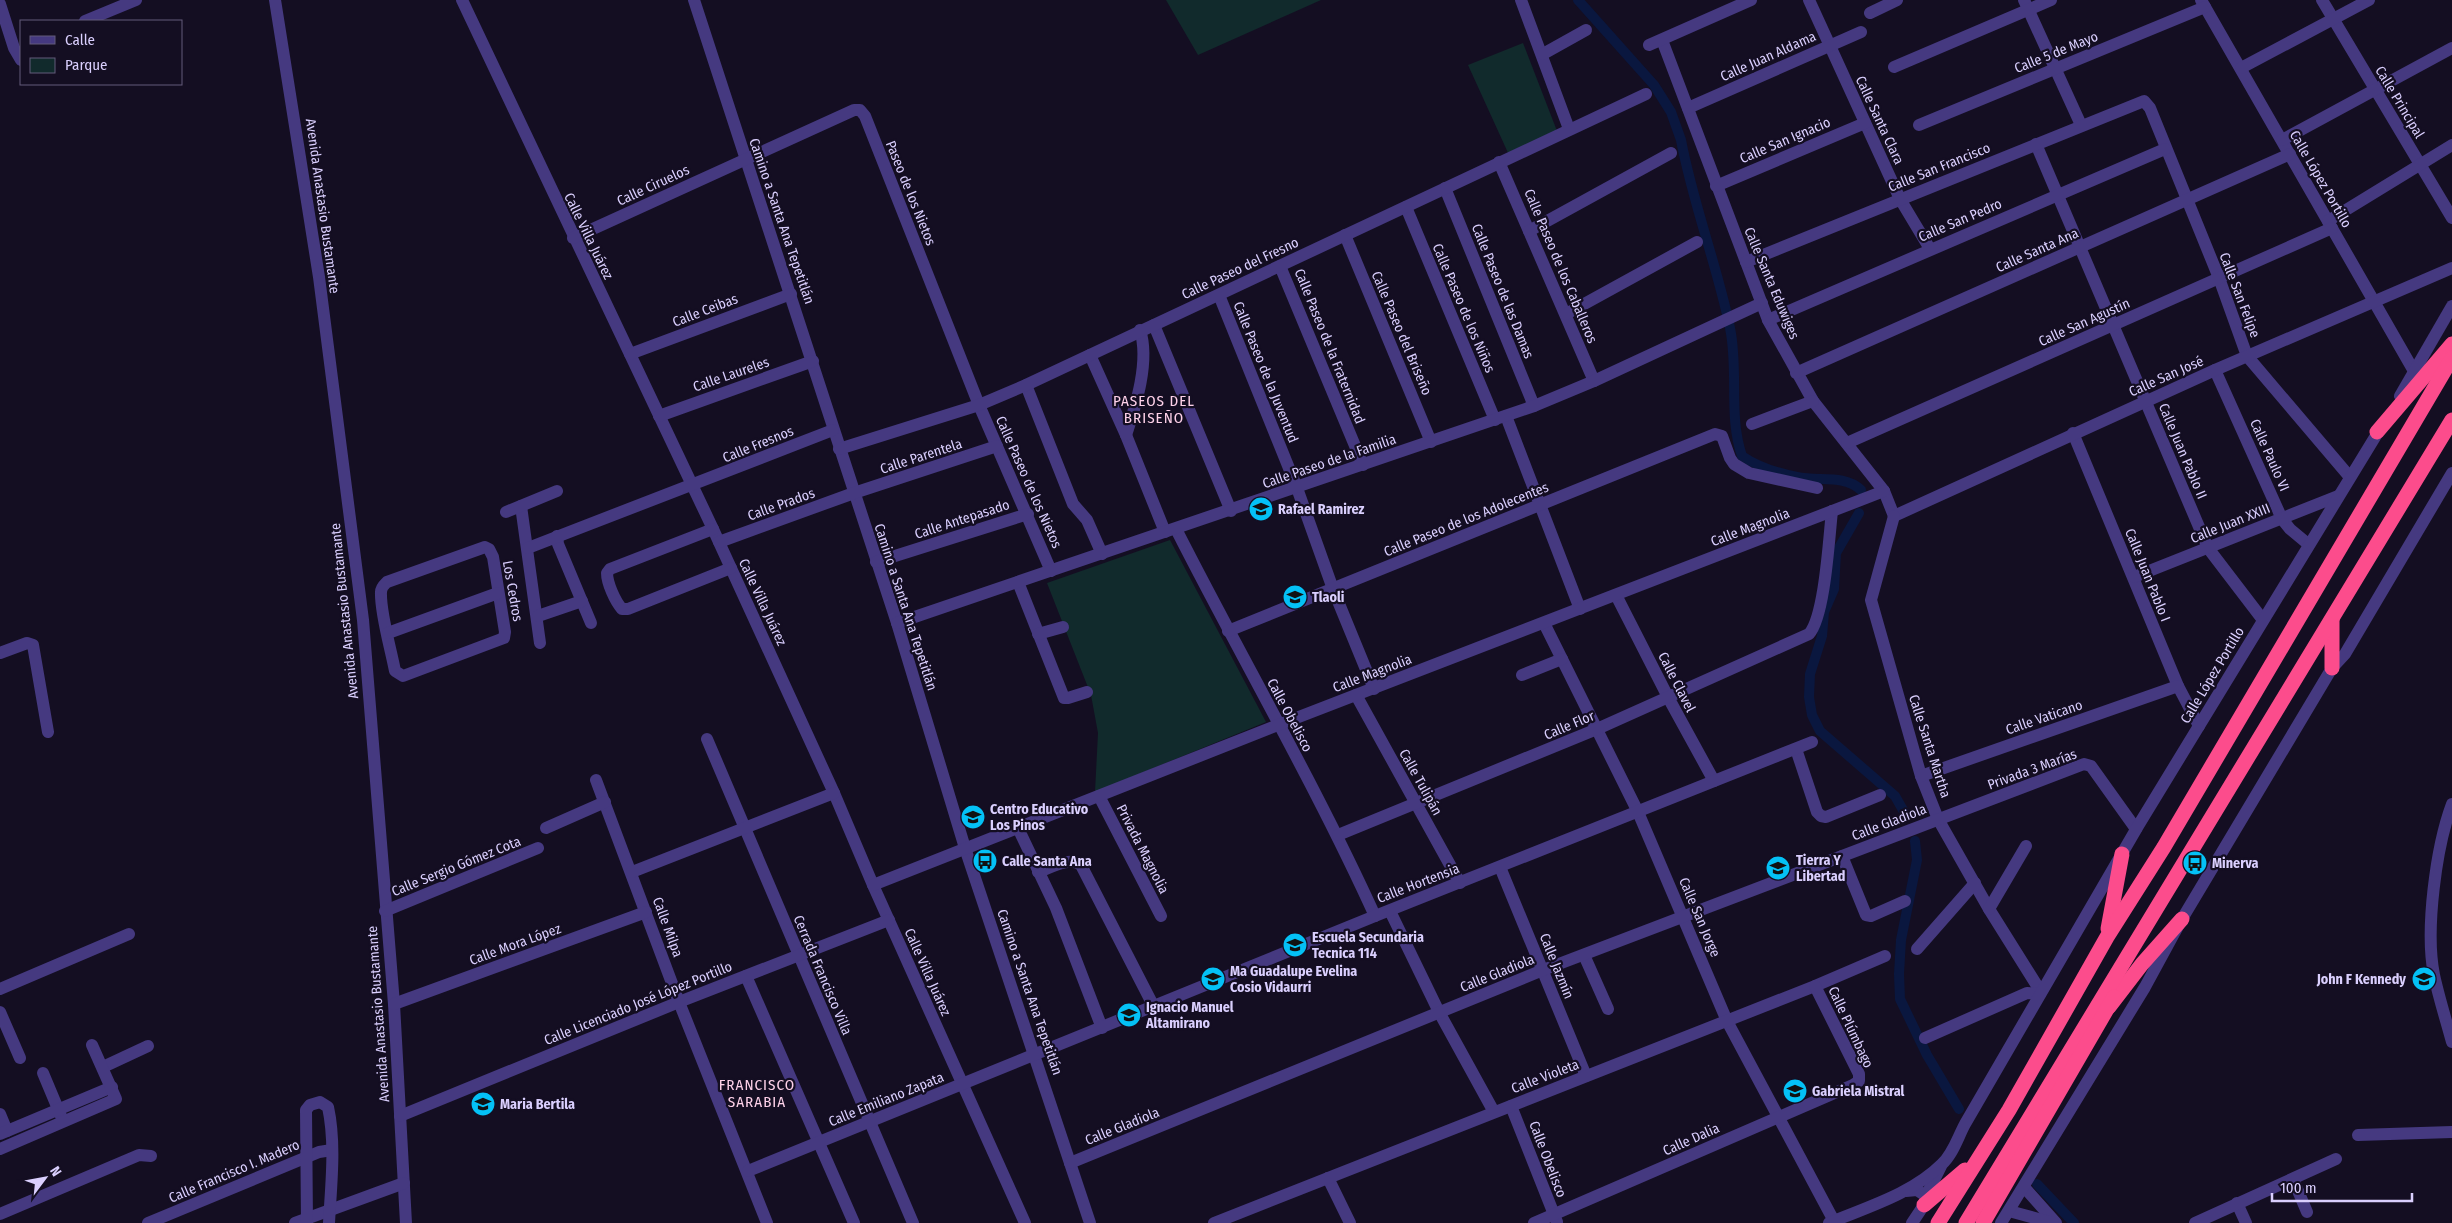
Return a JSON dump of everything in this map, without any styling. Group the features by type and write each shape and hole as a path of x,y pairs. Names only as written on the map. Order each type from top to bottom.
{"highway":[{"path":"2377,432 2452,344"},
{"path":"1938,1223 2009,1110 2107,937 2164,847 2452,358"},
{"path":"1966,1223 2452,420"},
{"path":"2332,620 2332,668"},
{"path":"2107,937 2122,854"},
{"path":"1982,1223 2171,897 2177,875"},
{"path":"2108,1008 2142,964 2182,919"},
{"path":"1925,1201 1976,1161"}],"street":[{"path":"88,20 136,0"},
{"name":"Avenida Anastasio Bustamante","path":"275,0 319,277 363,620 394,1004 406,1223"},
{"name":"Calle Villa Juárez","path":"462,0 573,238 731,568 834,793 873,885 1025,1223"},
{"name":"Camino a Santa Ana Tepetitlán","path":"694,0 897,623 965,848 1090,1223"},
{"path":"1521,0 1570,129"},
{"path":"1649,45 1751,0"},
{"name":"Calle Santa Clara","path":"1809,0 1900,199 1930,249"},
{"path":"1870,13 1897,0"},
{"path":"1894,68 2026,5 2050,0"},
{"name":"Calle Principal","path":"2322,0 2452,218"},
{"path":"2241,68 2369,0"},
{"name":"Calle 5 de Mayo","path":"1919,125 2203,3"},
{"name":"Calle López Portillo","path":"2203,3 2415,373"},
{"path":"0,4 18,47"},
{"path":"2026,5 2081,126"},
{"path":"1543,54 1586,30"},
{"name":"Calle Juan Aldama","path":"1688,108 1861,32"},
{"name":"Calle Santa Eduwiges","path":"1662,40 1768,320 1813,401 1884,491 1894,516"},
{"path":"2282,140 2376,91 2452,48"},
{"name":"Calle Paseo del Fresno","path":"839,449 979,405 1219,295 1646,94"},
{"name":"Calle San Francisco","path":"1746,262 2144,102"},
{"name":"Calle San Felipe","path":"2144,102 2150,108 2165,149 2219,278 2247,356 2349,476"},
{"name":"Paseo de los Nietos","path":"745,159 854,110 863,113 979,405"},
{"name":"Calle San Ignacio","path":"1716,186 1865,123"},
{"name":"Calle Juan Pablo II","path":"2036,144 2208,548 2263,620"},
{"name":"Calle San Agustín","path":"1847,443 2219,278 2330,224 2452,145"},
{"name":"Calle San Pedro","path":"1768,320 2165,149"},
{"path":"1529,230 1671,152"},
{"name":"Calle Santa Ana","path":"1796,373 2290,154"},
{"name":"Calle Ciruelos","path":"573,238 745,159"},
{"name":"Calle Paseo de los Caballeros","path":"1500,162 1594,382"},
{"name":"Calle Paseo de las Damas","path":"1445,188 1534,406"},
{"name":"Calle Paseo de los Niños","path":"1406,207 1540,506 1580,608"},
{"name":"Calle Paseo del Briseño","path":"1345,236 1431,442"},
{"path":"1566,314 1697,242"},
{"name":"Calle Paseo de la Fraternidad","path":"1280,266 1363,465"},
{"name":"Calle San José","path":"1894,516 2145,401 2452,268"},
{"name":"Calle Ceibas","path":"630,354 791,294"},
{"name":"Calle Paseo de la Juventud","path":"1219,295 1297,488"},
{"name":"Calle Paseo de la Familia","path":"897,623 1231,511 1534,406 1594,382 1762,303"},
{"name":"Calle López Portillo","path":"1912,1223 1925,1201 1942,1164 2136,829 2349,476 2415,373 2452,306"},
{"path":"1154,325 1231,511"},
{"path":"1126,435 1137,403 1144,344 1140,330"},
{"name":"Calle Obelisco","path":"1090,355 1171,531 1228,631 1338,836 1375,916"},
{"name":"Calle Laureles","path":"659,416 813,361"},
{"name":"Calle Paulo VI","path":"2215,370 2282,519 2290,529 2308,544"},
{"path":"1026,384 1073,504 1087,520 1102,554"},
{"path":"1752,424 1813,401"},
{"name":"Calle Paseo de los Nietos","path":"979,405 1052,571"},
{"name":"Calle Fresnos","path":"528,548 693,486 833,430"},
{"name":"Calle Juan Pablo I","path":"2073,433 2178,686 2199,726"},
{"name":"Calle Paseo de los Adolecentes","path":"1228,631 1715,434 1722,436 1734,464 1749,473 1817,488"},
{"name":"Calle Parentela","path":"854,494 997,446"},
{"path":"2001,1223 2145,988 2182,919 2332,668 2345,654 2452,473"},
{"path":"1297,488 1333,589 1374,689"},
{"path":"506,512 557,491"},
{"name":"Calle Magnolia","path":"873,885 1279,725 1884,491"},
{"name":"Calle Prados","path":"719,542 854,494"},
{"name":"Calle Juan XXIII","path":"2134,577 2338,496"},
{"path":"521,506 538,616 540,643"},
{"name":"Calle Flor","path":"1338,836 1417,805 1668,699 1809,634 1814,627 1824,589 1832,511"},
{"name":"Calle Antepasado","path":"876,562 1028,514"},
{"name":"Calle Santa Martha","path":"1894,516 1871,600 1921,776 1938,819 1989,909 2040,993"},
{"path":"713,529 610,569 606,573 606,578 619,605 622,609 628,609 731,568"},
{"path":"557,536 558,544 591,623"},
{"name":"Los Cedros","path":"485,547 491,552 498,593 505,632 504,638 403,676 395,671 382,602 381,590 387,582 485,547"},
{"path":"1018,582 1064,698 1087,692"},
{"path":"388,633 498,593"},
{"name":"Calle Clavel","path":"1616,595 1668,699 1714,781"},
{"path":"538,616 582,601"},
{"path":"360,604 382,602"},
{"path":"363,620 384,615"},
{"name":"Calle San Jorge","path":"1544,623 1638,812 1727,1021 1832,1222"},
{"path":"1038,634 1063,627"},
{"path":"0,653 26,643 34,647 48,732"},
{"path":"1522,675 1562,659"},
{"name":"Calle Vaticano","path":"1921,776 2178,686"},
{"name":"Calle Tulipán","path":"1356,695 1460,883"},
{"name":"Cerrada Francisco Villa","path":"707,738 913,1223"},
{"name":"Calle Hortensia","path":"1035,1055 1375,916 1812,742"},
{"path":"1796,749 1817,812 1821,816 1826,817 1880,795"},
{"name":"Privada 3 Marías","path":"1938,819 2088,764 2136,829"},
{"name":"Calle Milpa","path":"596,780 632,872 679,1002 748,1171 767,1223"},
{"path":"632,872 834,793"},
{"name":"Privada Magnolia","path":"1099,796 1161,916"},
{"path":"546,828 605,802"},
{"path":"2452,804 2433,892 2432,932 2434,973 2452,1042"},
{"name":"Calle Gladiola","path":"1070,1163 1543,970 1938,819"},
{"path":"1018,828 1056,908 1102,1028"},
{"path":"1989,909 2026,846"},
{"name":"Calle Sergio Gómez Cota","path":"385,911 538,848"},
{"path":"1842,856 1866,915 1871,916 1905,901"},
{"path":"1038,872 1070,861 1081,865 1154,1006"},
{"name":"Calle Jazmín","path":"1500,867 1586,1076"},
{"path":"1917,949 1974,883"},
{"path":"1390,911 1439,1012 1494,1112"},
{"name":"Calle Mora López","path":"394,1004 646,912"},
{"name":"Calle Licenciado José López Portillo","path":"400,1116 679,1002 889,920"},
{"path":"0,989 129,934"},
{"path":"1584,955 1608,1009"},
{"name":"Calle Violeta","path":"1214,1223 1815,986 1885,956"},
{"path":"746,976 854,1223"},
{"name":"Calle Plúmbago","path":"1815,986 1859,1074 1859,1081"},
{"path":"1924,1038 2027,993 2040,993"},
{"path":"0,1012 20,1058"},
{"path":"0,1149 116,1099 92,1045"},
{"path":"103,1068 148,1046"},
{"name":"Calle Emiliano Zapata","path":"748,1171 1035,1055"},
{"path":"43,1072 64,1122"},
{"name":"Calle Dalia","path":"1534,1223 1555,1219 1859,1081"},
{"path":"0,1114 3,1133 112,1087"},
{"path":"329,1223 330,1209 332,1150 328,1107 320,1102 310,1105 306,1110 303,1221 330,1209 404,1183"},
{"name":"Calle Obelisco","path":"1511,1106 1555,1219"},
{"path":"2358,1135 2452,1132"},
{"name":"Calle Francisco I. Madero","path":"155,1222 306,1157 332,1150"},
{"path":"0,1214 139,1155 150,1156"},
{"path":"2195,1223 2336,1159"},
{"path":"1832,1222 1906,1190 1942,1164"},
{"path":"1328,1178 1350,1223"},
{"path":"2293,1179 2307,1212"},
{"path":"2024,1187 2054,1223"},
{"path":"1906,1190 1917,1190 1925,1201"},
{"path":"2237,1203 2246,1223"},
{"path":"2009,1210 2054,1223"}],"green space":[{"path":"1166,0 1321,0 1198,55"},
{"path":"1523,43 1557,131 1509,155 1468,65"},
{"path":"1170,540 1266,722 1095,792 1098,733 1091,695 1047,583"}],"waterway":[{"path":"1578,0 1654,85 1671,112 1681,140 1730,328 1734,360 1735,425 1742,456 1782,474 1805,478 1839,480 1854,485 1861,490"},
{"path":"1859,513 1836,553 1834,589 1824,612 1822,636 1810,674 1809,697 1812,715 1820,731 1895,796 1907,817"},
{"path":"1915,841 1917,860 1901,940 1900,999 1927,1055 1959,1109"},
{"path":"2037,1184 2074,1223"}],"place":[{"name":"Rafael Ramirez","path":"1261,509"},
{"name":"Tlaoli","path":"1295,597"},
{"name":"Centro Educativo Los Pinos","path":"973,817"},
{"name":"Calle Santa Ana","path":"985,861"},
{"name":"Minerva","path":"2195,863"},
{"name":"Tierra Y Libertad","path":"1778,868"},
{"name":"Escuela Secundaria Tecnica 114","path":"1295,945"},
{"name":"Ma Guadalupe Evelina Cosio Vidaurri","path":"1213,979"},
{"name":"John F Kennedy","path":"2424,979"},
{"name":"Ignacio Manuel Altamirano","path":"1129,1015"},
{"name":"Gabriela Mistral","path":"1795,1091"},
{"name":"Maria Bertila","path":"483,1104"}],"district":[{"name":"PASEOS DEL BRISEÑO","path":"1154,410"},
{"name":"FRANCISCO SARABIA","path":"757,1094"}]}
